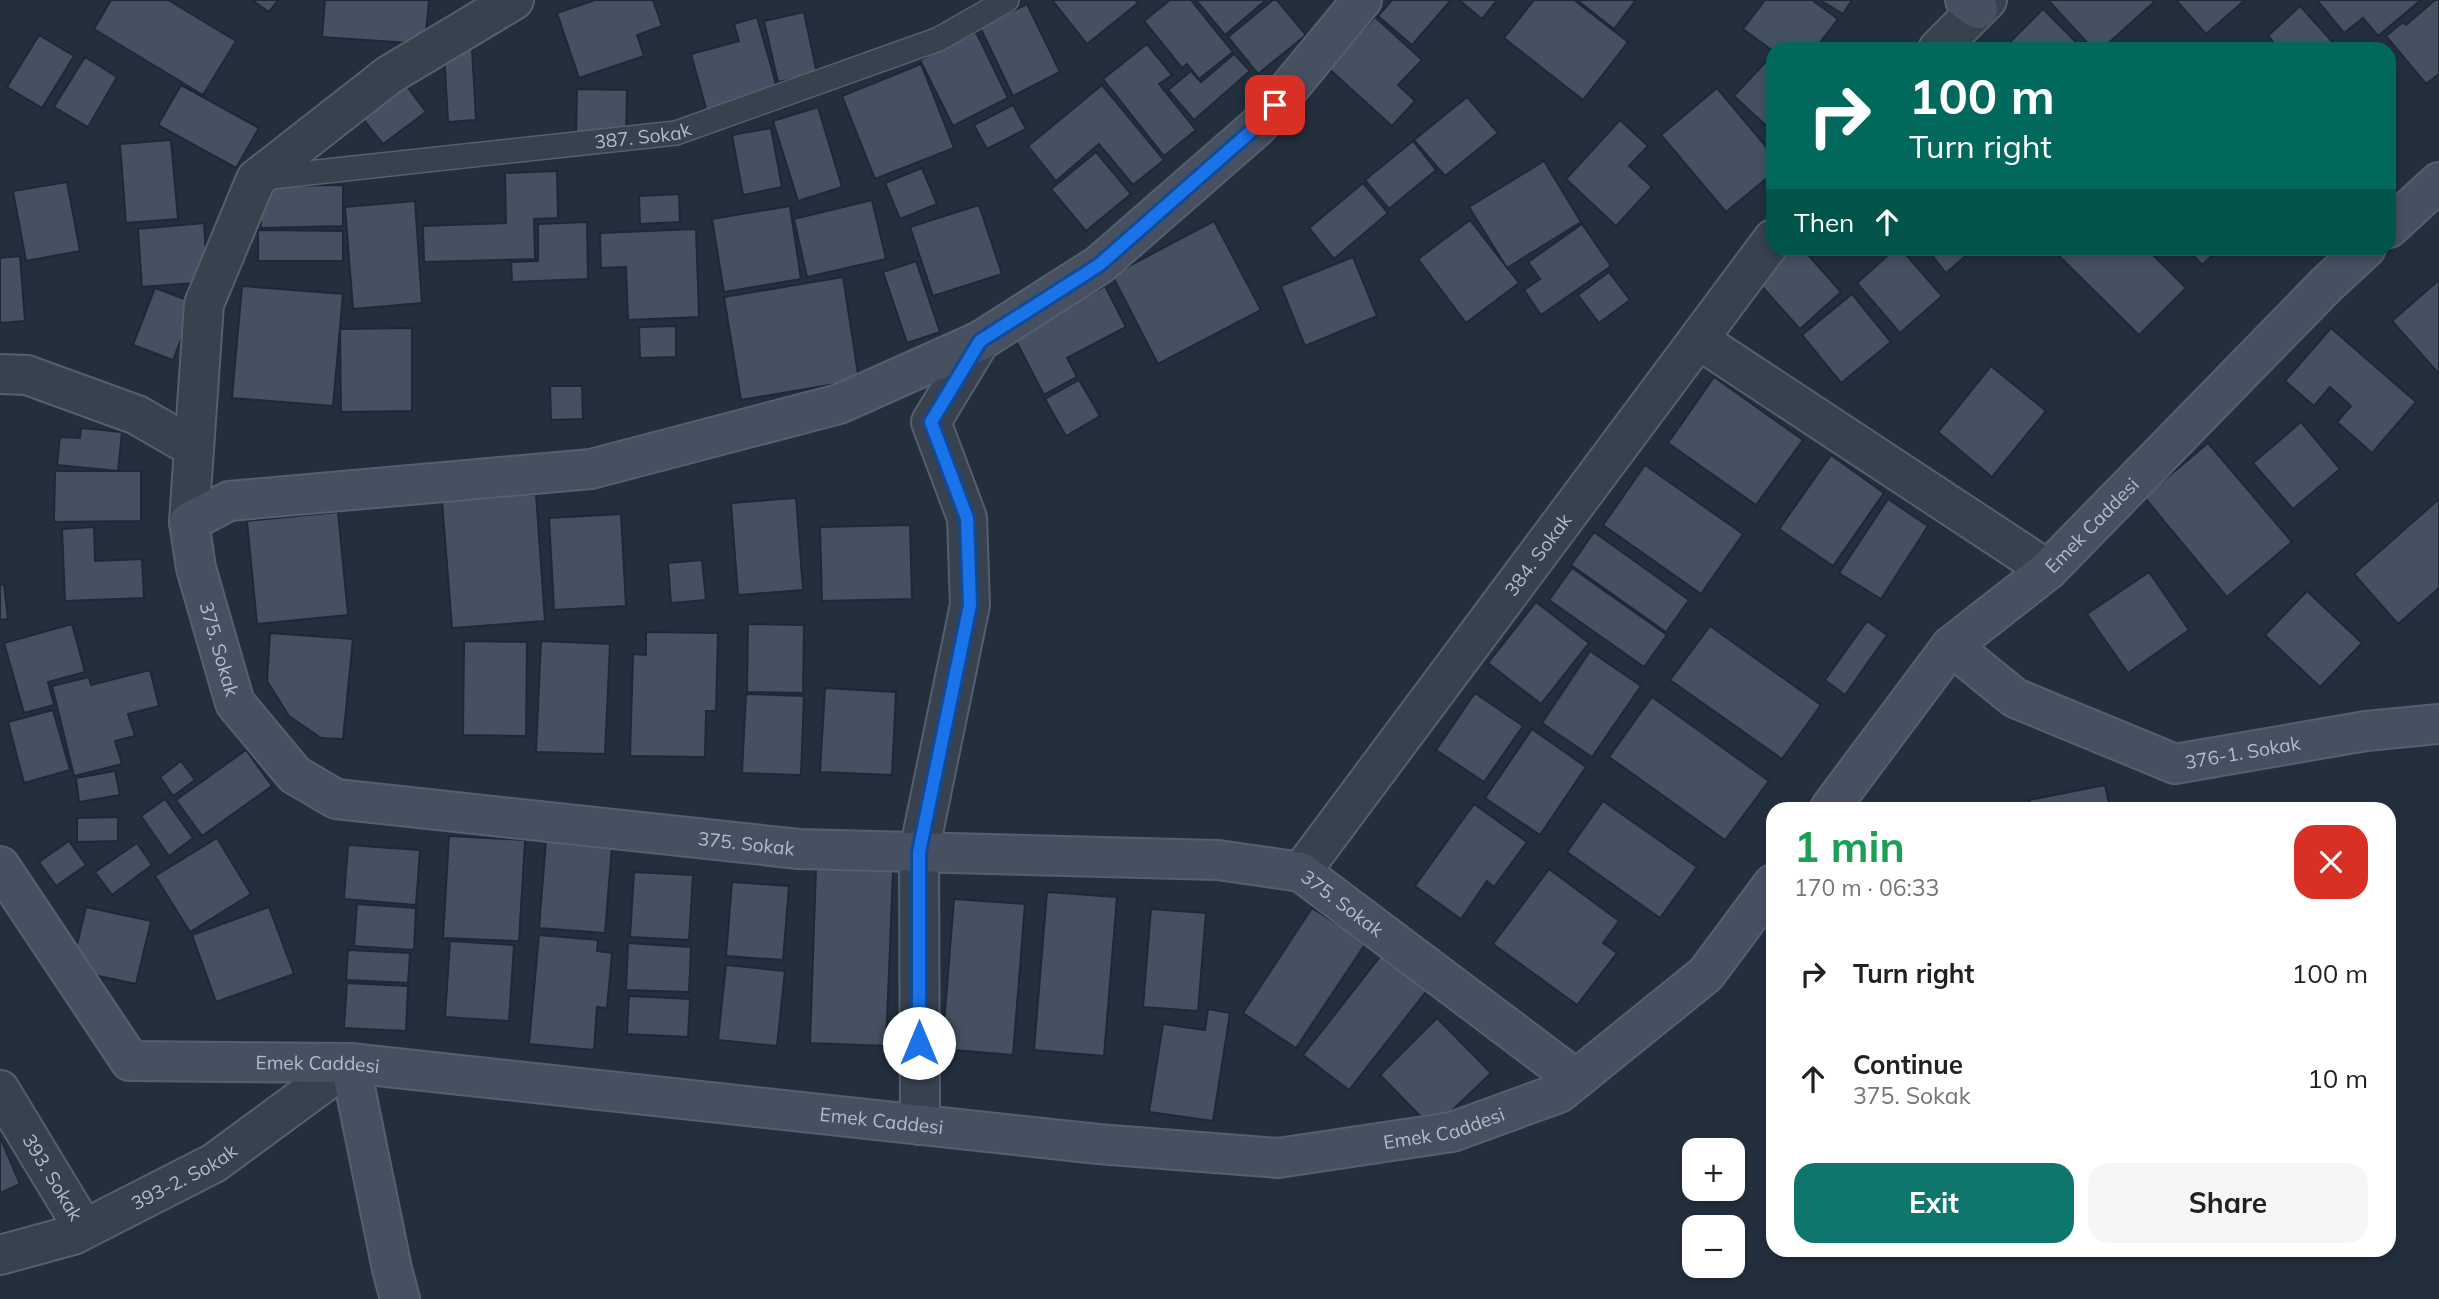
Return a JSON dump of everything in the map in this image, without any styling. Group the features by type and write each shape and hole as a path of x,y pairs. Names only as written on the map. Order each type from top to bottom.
{"street":[{"path":"189,522 204,304 256,179 389,75 514,0"},
{"path":"189,522 229,501 592,469 839,404 980,341 1099,265 1258,125 1362,0"},
{"path":"1944,42 1977,3"},
{"path":"2396,222 2439,182"},
{"name":"384. Sokak","path":"1301,872 1766,249"},
{"name":"Emek Caddesi","path":"1834,802 1951,646 2048,570 2357,256"},
{"path":"1699,340 2048,570"},
{"path":"920,1125 919,852 970,605 967,518 931,422 980,341"},
{"path":"0,374 27,375 137,415 194,448"},
{"name":"375. Sokak","path":"189,522 196,568 235,703 295,775 336,799 799,849 1217,860 1301,872 1576,1079"},
{"name":"376-1. Sokak","path":"1951,646 2015,698 2175,764 2366,731 2439,724"},
{"name":"Emek Caddesi","path":"0,866 130,1061 350,1063 1098,1144 1278,1158 1452,1132 1559,1093 1706,974 1766,893"},
{"path":"350,1063 396,1284"},
{"name":"393-2. Sokak","path":"0,1255 84,1229 214,1163 350,1063"},
{"name":"393. Sokak","path":"0,1090 84,1229"}],"lane":[{"name":"387. Sokak","path":"256,179 676,133 939,39 1007,0"}],"building":[{"path":"111,0 168,0 236,41 203,95 94,29"},
{"path":"252,0 278,0 269,12"},
{"path":"325,0 429,0 425,44 322,37"},
{"path":"595,0 653,0 662,26 637,35 644,56 579,78 557,13"},
{"path":"1052,0 1135,0 1138,3 1087,44"},
{"path":"1170,0 1191,0 1233,52 1199,79 1187,64 1182,68 1144,21"},
{"path":"1196,0 1266,0 1225,35"},
{"path":"1273,0 1277,0 1306,35 1258,74 1228,37"},
{"path":"1392,0 1451,0 1412,45 1378,16"},
{"path":"1459,0 1497,0 1482,19"},
{"path":"1534,0 1574,0 1628,42 1583,100 1504,38"},
{"path":"1577,0 1636,0 1614,29"},
{"path":"1765,0 1812,0 1838,19 1820,42 1766,42 1766,46 1743,29"},
{"path":"1820,0 1852,0 1843,14"},
{"path":"2048,0 2153,0 2154,2 2110,42 2087,42"},
{"path":"2176,0 2245,0 2206,34"},
{"path":"2317,0 2421,0 2378,36 2363,18 2344,33"},
{"path":"2435,0 2439,0 2439,74 2426,84 2396,48 2396,42 2391,42 2386,36 2403,22 2406,25"},
{"path":"1027,4 1060,72 1013,96 980,27"},
{"path":"2300,6 2333,42 2273,42 2268,36"},
{"path":"2043,9 2076,42 2010,42"},
{"path":"804,12 817,74 778,82 764,21"},
{"path":"757,17 778,91 707,112 691,54 739,41 734,24"},
{"path":"1375,17 1422,60 1398,85 1415,101 1392,126 1328,68"},
{"path":"976,32 1008,98 953,126 920,60"},
{"path":"39,35 74,56 42,108 7,87"},
{"path":"1147,44 1172,75 1159,84 1196,130 1164,156 1103,79"},
{"path":"472,48 476,120 448,122 444,50"},
{"path":"1234,54 1250,71 1194,120 1168,90 1191,71 1201,82"},
{"path":"85,57 117,77 88,127 54,107"},
{"path":"1766,62 1766,126 1734,96"},
{"path":"921,64 954,148 875,179 842,96"},
{"path":"400,77 426,112 383,144 356,110"},
{"path":"181,85 259,128 236,168 158,125"},
{"path":"1102,85 1164,160 1133,185 1099,144 1056,181 1028,146"},
{"path":"1717,88 1766,147 1766,179 1726,212 1661,135"},
{"path":"577,89 627,90 626,135 576,134"},
{"path":"1467,97 1498,133 1445,176 1414,140"},
{"path":"1013,105 1026,129 987,149 974,125"},
{"path":"818,107 842,187 798,201 773,121"},
{"path":"1620,120 1648,146 1629,166 1652,187 1616,226 1566,179"},
{"path":"771,128 782,187 743,195 732,135"},
{"path":"171,140 178,219 126,223 120,144"},
{"path":"1413,141 1436,170 1389,209 1365,180"},
{"path":"1096,152 1131,194 1086,231 1051,189"},
{"path":"1544,161 1581,222 1507,268 1469,207"},
{"path":"922,168 937,204 900,219 885,183"},
{"path":"557,171 558,218 534,219 535,259 424,262 423,226 506,223 505,173"},
{"path":"67,182 80,251 26,261 13,191"},
{"path":"1363,183 1388,213 1334,259 1309,228"},
{"path":"343,185 343,226 261,228 260,186"},
{"path":"679,194 680,222 640,224 639,196"},
{"path":"872,200 886,259 807,277 794,219"},
{"path":"415,201 422,303 353,309 345,207"},
{"path":"979,205 1002,274 933,296 910,227"},
{"path":"790,206 801,279 724,292 712,219"},
{"path":"1470,220 1519,283 1466,323 1418,259"},
{"path":"1214,221 1261,310 1158,364 1112,275"},
{"path":"587,222 588,279 512,282 511,262 538,261 538,224"},
{"path":"204,223 208,282 142,287 138,229"},
{"path":"1582,224 1611,266 1541,315 1524,290 1540,279 1528,262"},
{"path":"696,229 699,317 628,320 626,267 601,268 600,233"},
{"path":"258,230 343,231 343,261 258,261"},
{"path":"20,256 25,321 0,323 0,258"},
{"path":"1782,256 1809,256 1841,292 1800,329 1756,280"},
{"path":"1887,256 1907,256 1942,296 1900,333 1857,283"},
{"path":"1932,256 1966,256 1946,273"},
{"path":"2059,256 2154,256 2186,288 2139,335"},
{"path":"2194,256 2212,256 2202,265"},
{"path":"1353,257 1377,316 1305,346 1281,286"},
{"path":"916,261 940,332 907,343 883,272"},
{"path":"1609,272 1630,300 1599,323 1578,295"},
{"path":"843,277 859,380 741,400 724,297"},
{"path":"2439,280 2439,374 2392,321"},
{"path":"242,286 343,294 333,406 232,398"},
{"path":"1105,286 1126,327 1067,358 1077,377 1044,395 1013,335"},
{"path":"155,288 195,303 173,360 133,345"},
{"path":"1852,294 1891,342 1841,383 1802,335"},
{"path":"676,326 676,357 640,358 639,327"},
{"path":"412,328 412,411 341,412 340,329"},
{"path":"2331,328 2416,402 2372,453 2337,422 2351,406 2330,387 2314,406 2285,381"},
{"path":"1991,366 2046,411 1992,477 1938,432"},
{"path":"1714,377 1803,440 1756,505 1668,443"},
{"path":"1079,380 1100,416 1066,436 1045,399"},
{"path":"550,386 582,386 583,419 551,420"},
{"path":"2301,422 2340,469 2293,509 2253,463"},
{"path":"81,428 122,432 118,471 57,465 60,437 80,438"},
{"path":"2208,443 2292,542 2227,597 2144,497"},
{"path":"1831,455 1884,493 1833,566 1779,529"},
{"path":"1645,465 1743,534 1701,594 1603,525"},
{"path":"55,471 141,471 141,521 54,522"},
{"path":"536,494 545,621 452,628 442,501"},
{"path":"796,498 803,590 738,595 731,503"},
{"path":"1888,499 1928,526 1881,599 1839,573"},
{"path":"2439,499 2439,588 2398,624 2354,574"},
{"path":"338,512 348,615 257,624 247,521"},
{"path":"621,514 626,606 554,610 549,518"},
{"path":"910,525 912,599 822,601 820,527"},
{"path":"94,527 95,561 142,559 144,598 65,601 62,529"},
{"path":"1594,532 1689,600 1666,632 1571,565"},
{"path":"702,560 706,600 671,603 668,563"},
{"path":"1572,568 1667,635 1644,667 1549,600"},
{"path":"2149,572 2189,630 2128,673 2087,614"},
{"path":"4,584 8,619 0,620 0,585"},
{"path":"2307,591 2362,643 2320,687 2265,635"},
{"path":"1536,602 1589,643 1541,704 1488,663"},
{"path":"1867,621 1887,635 1845,695 1825,680"},
{"path":"72,624 85,672 48,682 54,705 24,713 4,643"},
{"path":"748,624 804,625 803,693 747,692"},
{"path":"1710,626 1821,705 1782,759 1670,680"},
{"path":"646,632 718,633 716,711 706,711 705,757 630,756 633,654 646,655"},
{"path":"270,633 353,639 343,739 321,738 289,716 267,681"},
{"path":"464,641 527,642 526,736 463,735"},
{"path":"541,641 610,644 605,754 536,752"},
{"path":"1590,651 1641,686 1592,757 1542,723"},
{"path":"150,670 159,706 128,714 135,736 115,741 122,764 74,776 52,686 89,677 91,685"},
{"path":"825,688 896,692 892,775 820,772"},
{"path":"1475,693 1523,726 1484,782 1436,750"},
{"path":"746,694 804,696 801,775 742,773"},
{"path":"1652,697 1769,781 1725,840 1609,757"},
{"path":"53,710 70,770 24,783 8,722"},
{"path":"1532,729 1586,767 1540,835 1485,798"},
{"path":"246,750 272,786 202,836 176,800"},
{"path":"181,761 195,780 173,796 160,777"},
{"path":"115,771 120,795 79,802 76,778"},
{"path":"2105,785 2109,802 2030,802"},
{"path":"165,799 193,838 169,856 141,816"},
{"path":"1603,801 1697,867 1660,918 1567,852"},
{"path":"1474,804 1527,842 1494,887 1487,881 1461,919 1415,886"},
{"path":"118,817 118,841 77,842 77,818"},
{"path":"449,836 525,840 519,941 443,938"},
{"path":"217,838 251,894 190,932 155,876"},
{"path":"69,841 86,865 56,886 39,862"},
{"path":"546,841 612,846 605,933 539,928"},
{"path":"137,843 152,865 112,895 95,872"},
{"path":"348,845 420,850 416,905 344,899"},
{"path":"816,869 893,871 886,1046 810,1043"},
{"path":"1549,869 1619,921 1603,943 1617,953 1577,1005 1493,944"},
{"path":"634,872 693,875 689,940 630,937"},
{"path":"732,882 789,886 783,960 726,956"},
{"path":"1047,892 1117,897 1104,1056 1034,1050"},
{"path":"954,899 1025,904 1013,1055 942,1049"},
{"path":"357,904 416,908 414,950 354,946"},
{"path":"86,907 151,921 136,984 71,970"},
{"path":"269,907 294,974 216,1002 192,935"},
{"path":"1312,908 1366,943 1296,1048 1243,1013"},
{"path":"1151,909 1206,913 1198,1011 1143,1007"},
{"path":"539,935 598,940 597,951 612,953 607,1008 597,1007 594,1050 529,1044"},
{"path":"450,941 514,945 509,1021 445,1017"},
{"path":"628,943 691,947 689,992 626,990"},
{"path":"348,950 410,953 408,983 346,980"},
{"path":"1383,953 1429,988 1349,1090 1303,1055"},
{"path":"726,965 785,971 777,1046 718,1040"},
{"path":"347,983 408,986 406,1031 344,1028"},
{"path":"629,996 690,999 688,1037 627,1034"},
{"path":"1208,1009 1230,1013 1213,1121 1149,1112 1163,1024 1205,1030"},
{"path":"1437,1018 1491,1073 1433,1129 1380,1075"},
{"path":"0,1137 20,1184 0,1193"}],"route":[{"path":"919,1043 919,852 970,605 967,518 931,422 980,341 1099,265 1258,125 1275,105"}]}
